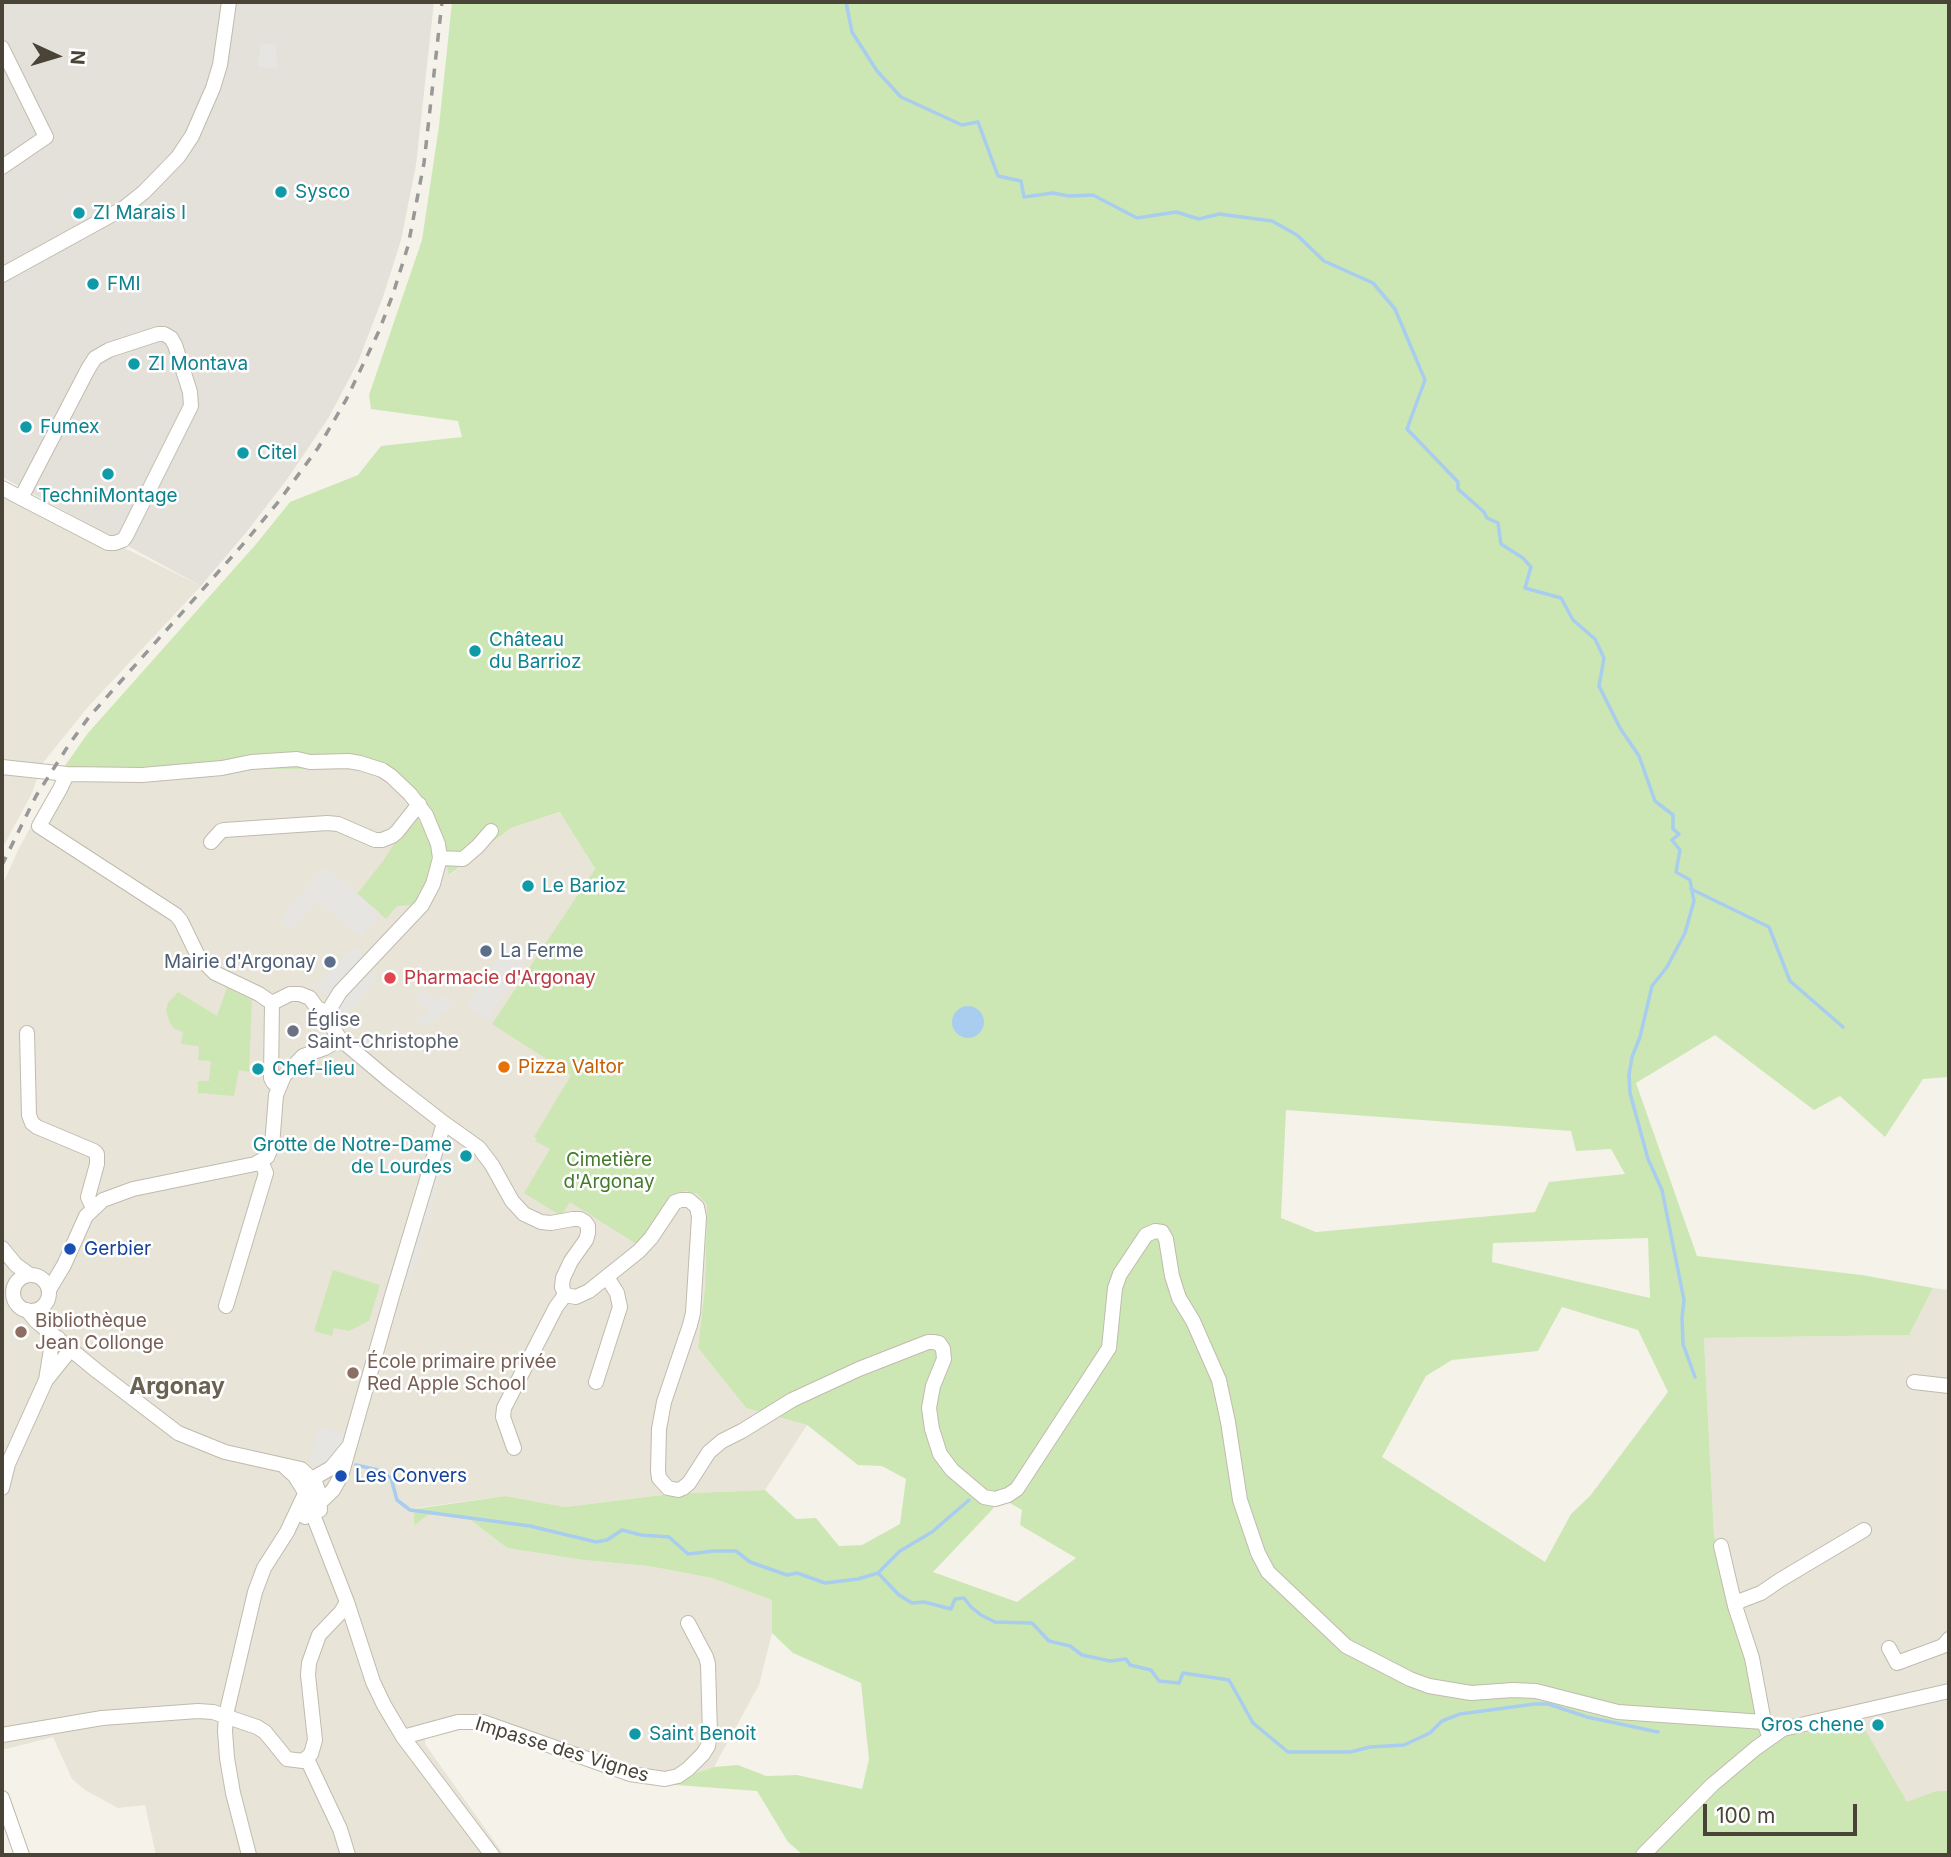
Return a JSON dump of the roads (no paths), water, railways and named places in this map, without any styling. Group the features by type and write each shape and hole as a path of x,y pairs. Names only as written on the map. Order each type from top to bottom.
{"street":[{"path":"2,275 124,208 144,192 178,157 192,136 213,88 220,65 229,2"},
{"path":"2,48 46,137 2,167"},
{"path":"2,488 21,498 108,543 120,542 126,536 191,410 191,398 171,338 158,334 109,350 95,358 21,498"},
{"path":"2,767 67,774 142,775 297,759 310,762 348,761 373,766 391,776 419,804 436,836 440,858 433,884 422,905 340,992 332,1009 332,1027 340,1039 479,1148 512,1201 524,1214 541,1222 573,1219 585,1222 588,1226 586,1240 563,1278 565,1295"},
{"path":"67,774 39,826 176,915 198,956 215,973 272,1003"},
{"path":"211,842 224,830 327,823 338,824 375,840 382,840 397,832 419,804"},
{"path":"440,858 463,859 491,831"},
{"path":"272,1003 290,994 300,994 310,998 317,1008 332,1009"},
{"path":"272,1003 271,1078 278,1087"},
{"path":"27,1033 32,1123 97,1154 88,1197 93,1208"},
{"path":"2,1310 12,1306 39,1309 64,1265 80,1227 93,1208 103,1200 133,1189 234,1169 267,1157 272,1146 276,1094 284,1076 303,1056 340,1039"},
{"path":"287,1532 316,1508 333,1490 341,1476 444,1123"},
{"path":"226,1306 266,1173 261,1161"},
{"path":"565,1295 583,1295 607,1277 646,1244 675,1202 689,1200 696,1207 699,1217 693,1313 664,1402 659,1429 658,1471 663,1484 668,1488 683,1488 709,1452 722,1441 792,1400 859,1369 928,1342 939,1343 943,1349 944,1359 930,1395 929,1408 940,1454 952,1470 984,1497 995,1499 1008,1496 1017,1489 1108,1348 1115,1288 1120,1274 1146,1235 1155,1231 1162,1232 1166,1239 1172,1276 1179,1298 1193,1321 1219,1380 1240,1500 1258,1553 1268,1572 1346,1646 1429,1686 1471,1693 1536,1691 1618,1712 1764,1721"},
{"path":"6,1253 24,1272 43,1280 56,1337 51,1349 46,1380"},
{"path":"6,1253 11,1288 23,1308 178,1433 225,1452 301,1469 312,1479 319,1493 316,1508 319,1529 347,1602 373,1682 403,1737 492,1855"},
{"path":"11,1288 21,1278 64,1265"},
{"path":"596,1382 620,1307 617,1293 607,1277"},
{"path":"514,1448 503,1417 504,1408 556,1307 565,1295"},
{"path":"2,1488 8,1464 46,1380 71,1349"},
{"path":"1914,1382 1949,1385"},
{"path":"249,1855 233,1793 225,1731 226,1715 259,1578 287,1532 312,1479 331,1468 350,1445"},
{"path":"283,1465 295,1476 316,1508"},
{"path":"1735,1606 1864,1530"},
{"path":"1721,1546 1735,1606 1752,1658 1764,1721 1770,1738"},
{"path":"2,1735 102,1718 198,1712 226,1715 265,1732 287,1759 303,1761 314,1748 315,1740 309,1663 319,1635 347,1602"},
{"name":"Impasse des Vignes","path":"403,1737 458,1721 483,1723 630,1774 665,1779 678,1776 704,1754 710,1735 708,1664 688,1623"},
{"path":"1888,1648 1897,1663 1943,1646 1949,1639"},
{"path":"1643,1855 1712,1785 1783,1729 1949,1691"},
{"path":"307,1759 341,1829 348,1855"},
{"path":"2,1798 22,1855"}],"water":[{"path":"968,1006 979,1011 984,1022 979,1033 968,1038 957,1033 952,1022 957,1011"}],"waterway":[{"path":"846,2 852,32 877,71 901,97 962,125 978,122 998,176 1021,181 1024,197 1053,193 1069,196 1093,195 1137,218 1176,212 1199,219 1219,214 1272,221 1297,235 1324,261 1373,283 1395,309 1425,380 1407,429 1458,482 1458,489 1484,512 1487,518 1498,523 1501,544 1523,558 1531,567 1525,588 1561,598 1573,620 1595,639 1604,658 1599,686 1620,728 1639,756 1655,801 1673,815 1673,829 1679,834 1672,840 1680,850 1676,872 1690,880 1694,901 1685,933 1667,967 1652,986 1629,1075 1630,1093 1648,1159 1662,1190 1684,1300 1683,1344 1695,1377"},
{"path":"1691,889 1769,927 1790,981 1843,1027"},
{"path":"356,1465 378,1470 391,1478 397,1500 410,1510 530,1526 596,1542 607,1540 622,1530 641,1535 669,1537 688,1554 736,1551 750,1562 787,1575 797,1573 825,1583 858,1579 878,1573 899,1595 912,1603 924,1602 951,1609 955,1599 964,1598 981,1615 995,1622 1032,1623 1049,1641 1070,1646 1082,1655 1110,1661 1126,1659 1130,1665 1151,1670 1159,1681 1179,1683 1183,1673 1229,1680 1253,1723 1288,1752 1350,1752 1370,1747 1404,1745 1430,1733 1442,1721 1460,1714 1535,1704 1548,1704 1587,1717 1658,1732"},
{"path":"878,1573 900,1551 932,1532 969,1500"}],"railway":[{"path":"2,865 36,796 89,717 279,501 318,448 346,400 379,331 408,246 424,163 442,2"}],"place":[{"name":"Sysco","path":"281,192"},
{"name":"ZI Marais I","path":"79,213"},
{"name":"FMI","path":"93,284"},
{"name":"ZI Montava","path":"134,364"},
{"name":"Fumex","path":"26,427"},
{"name":"Citel","path":"243,453"},
{"name":"TechniMontage","path":"108,474"},
{"name":"Château du Barrioz","path":"475,651"},
{"name":"Le Barioz","path":"528,886"},
{"name":"La Ferme","path":"486,951"},
{"name":"Mairie d'Argonay","path":"330,962"},
{"name":"Pharmacie d'Argonay","path":"390,978"},
{"name":"Église Saint-Christophe","path":"293,1031"},
{"name":"Pizza Valtor","path":"504,1067"},
{"name":"Chef-lieu","path":"258,1069"},
{"name":"Grotte de Notre-Dame de Lourdes","path":"466,1156"},
{"name":"Gerbier","path":"70,1249"},
{"name":"Bibliothèque Jean Collonge","path":"21,1332"},
{"name":"École primaire privée Red Apple School","path":"353,1373"},
{"name":"Les Convers","path":"341,1476"},
{"name":"Gros chene","path":"1878,1725"},
{"name":"Saint Benoit","path":"635,1734"}],"district":[{"name":"Argonay","path":"177,1387"}],"park label":[{"name":"Cimetière d'Argonay","path":"609,1171"}]}
